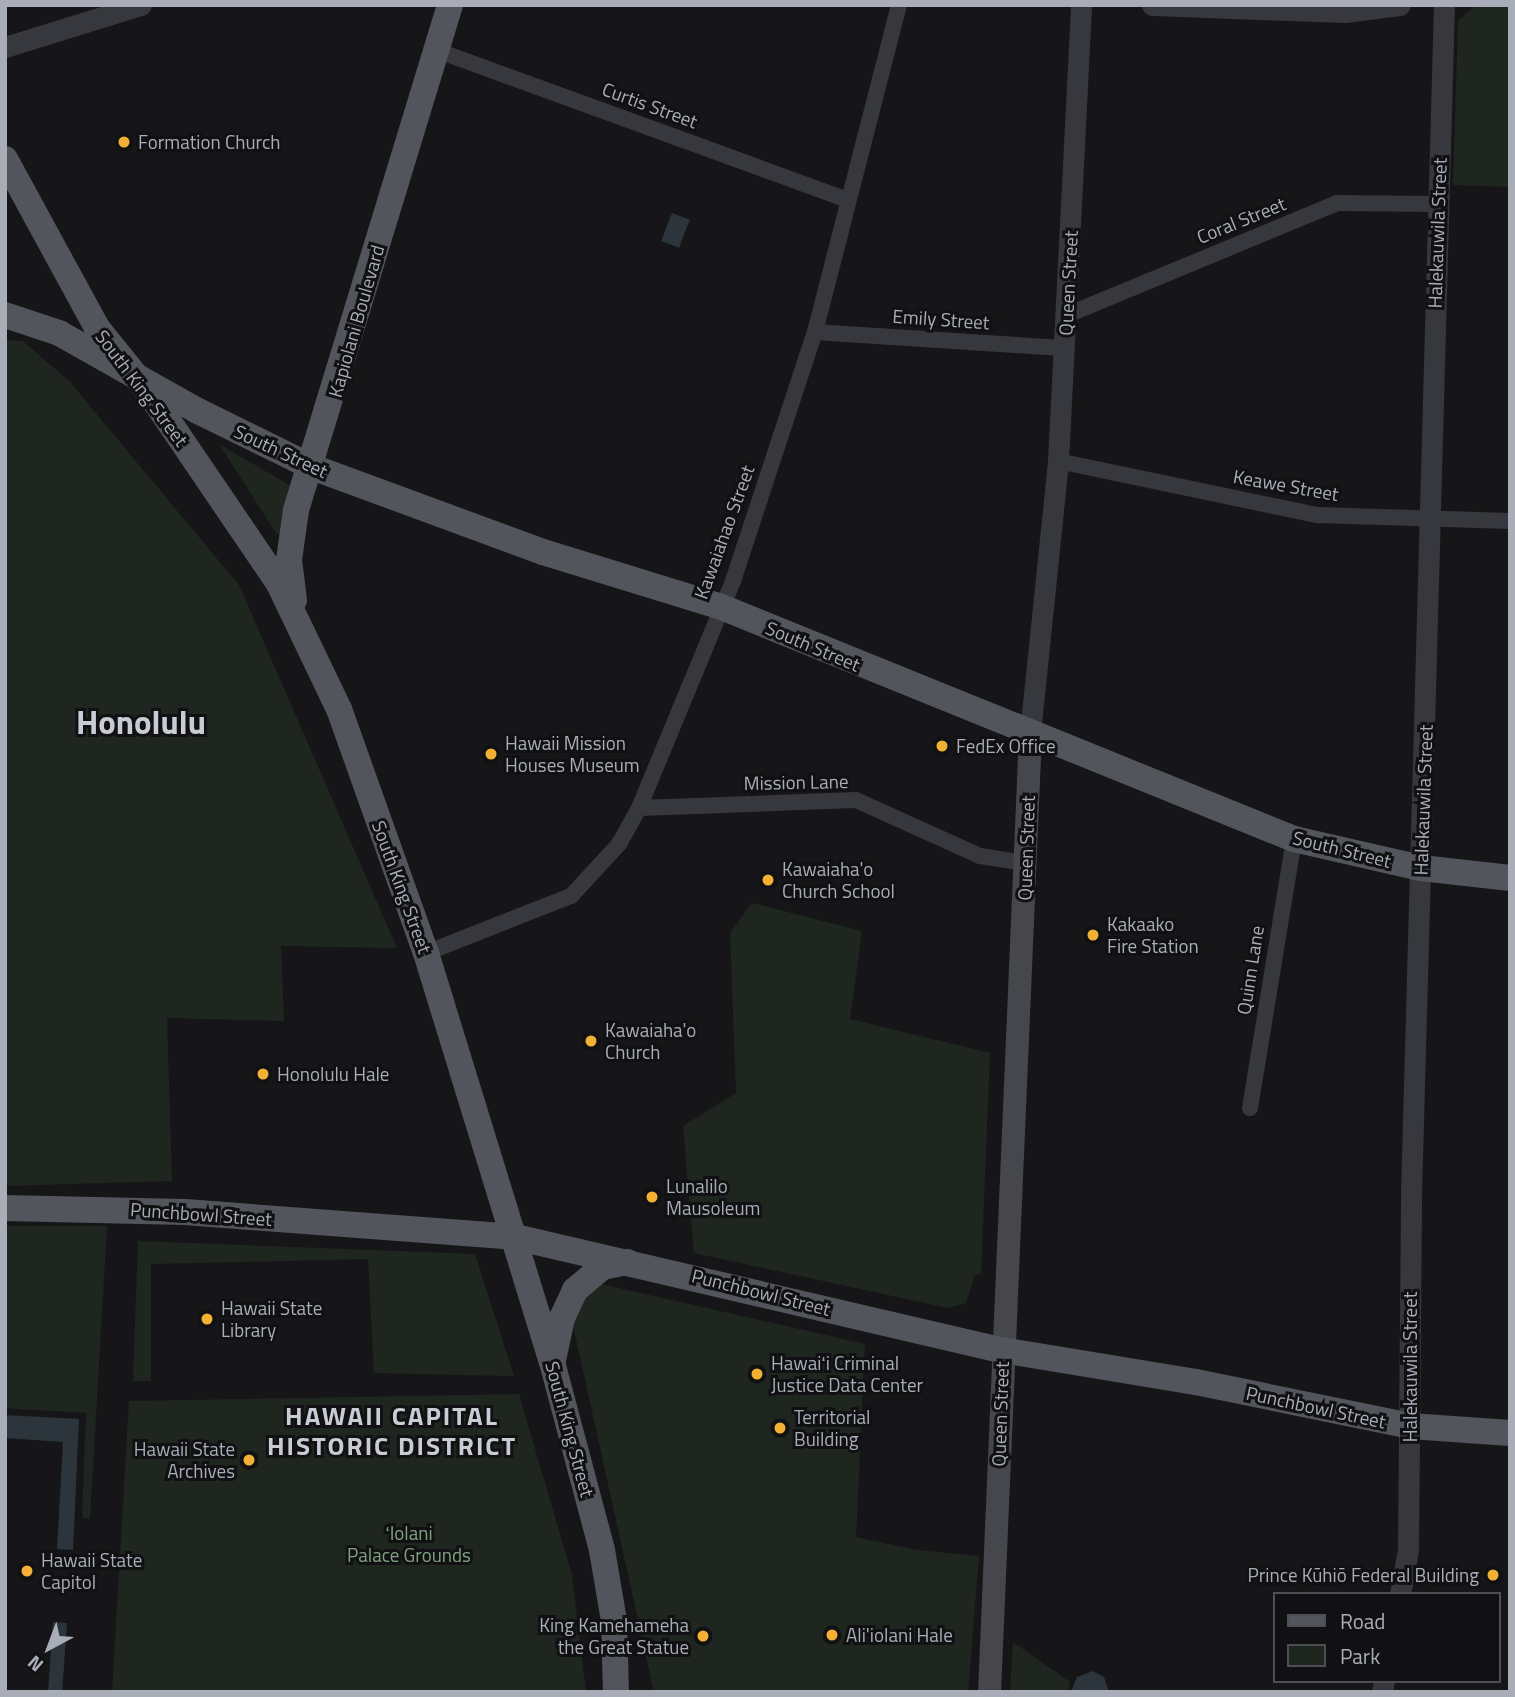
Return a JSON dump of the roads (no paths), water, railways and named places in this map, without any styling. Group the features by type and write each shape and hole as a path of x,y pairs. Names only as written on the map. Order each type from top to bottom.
{"main road":[{"name":"Kapiolani Boulevard","path":"307,638 292,595 289,560 292,527 450,5"},
{"name":"South King Street","path":"5,159 97,328 148,391 271,572 307,638 339,709 426,953 552,1362 603,1550 614,1621 617,1692"},
{"name":"South Street","path":"5,315 60,332 130,372 312,467 543,552 719,606 1294,839 1421,868 1510,878"},
{"name":"Queen Street","path":"989,1692 1030,733"},
{"name":"Punchbowl Street","path":"5,1208 185,1212 515,1237 632,1261 1002,1350 1196,1382 1410,1426 1510,1433"},
{"path":"552,1362 562,1318 575,1290 602,1267 632,1261"}],"street":[{"name":"Kawaiahao Street","path":"426,953 571,896 619,844 639,808 719,606 733,581 815,332 899,5"},
{"name":"Queen Street","path":"1030,733 1058,461 1081,5"},
{"path":"1152,5 1345,12 1400,5"},
{"name":"Halekauwila Street","path":"1400,1592 1408,1550 1411,1193 1444,5"},
{"path":"5,47 136,6"},
{"name":"Curtis Street","path":"436,50 849,200"},
{"name":"Coral Street","path":"1067,315 1337,204 1437,204"},
{"name":"Emily Street","path":"815,332 1065,348"},
{"name":"Keawe Street","path":"1058,461 1317,515 1510,521"},
{"name":"Mission Lane","path":"639,808 856,800 980,856 1026,863"},
{"name":"Quinn Lane","path":"1250,1108 1294,839"}],"place":[{"name":"Formation Church","path":"124,142"},
{"name":"FedEx Office","path":"942,746"},
{"name":"Hawaii Mission Houses Museum","path":"491,754"},
{"name":"Kawaiaha'o Church School","path":"768,880"},
{"name":"Kakaako Fire Station","path":"1093,935"},
{"name":"Kawaiaha'o Church","path":"591,1041"},
{"name":"Honolulu Hale","path":"263,1074"},
{"name":"Lunalilo Mausoleum","path":"652,1197"},
{"name":"Hawaii State Library","path":"207,1319"},
{"name":"Hawaiʻi Criminal Justice Data Center","path":"757,1374"},
{"name":"Territorial Building","path":"780,1428"},
{"name":"Hawaii State Archives","path":"249,1460"},
{"name":"Hawaii State Capitol","path":"27,1571"},
{"name":"Prince Kūhiō Federal Building","path":"1493,1575"},
{"name":"Ali'iolani Hale","path":"832,1635"},
{"name":"King Kamehameha the Great Statue","path":"703,1636"}],"district":[{"name":"Honolulu","path":"141,723"},
{"name":"HAWAII CAPITAL HISTORIC DISTRICT","path":"392,1431"}],"park label":[{"name":"ʻIolani Palace Grounds","path":"409,1544"}]}
